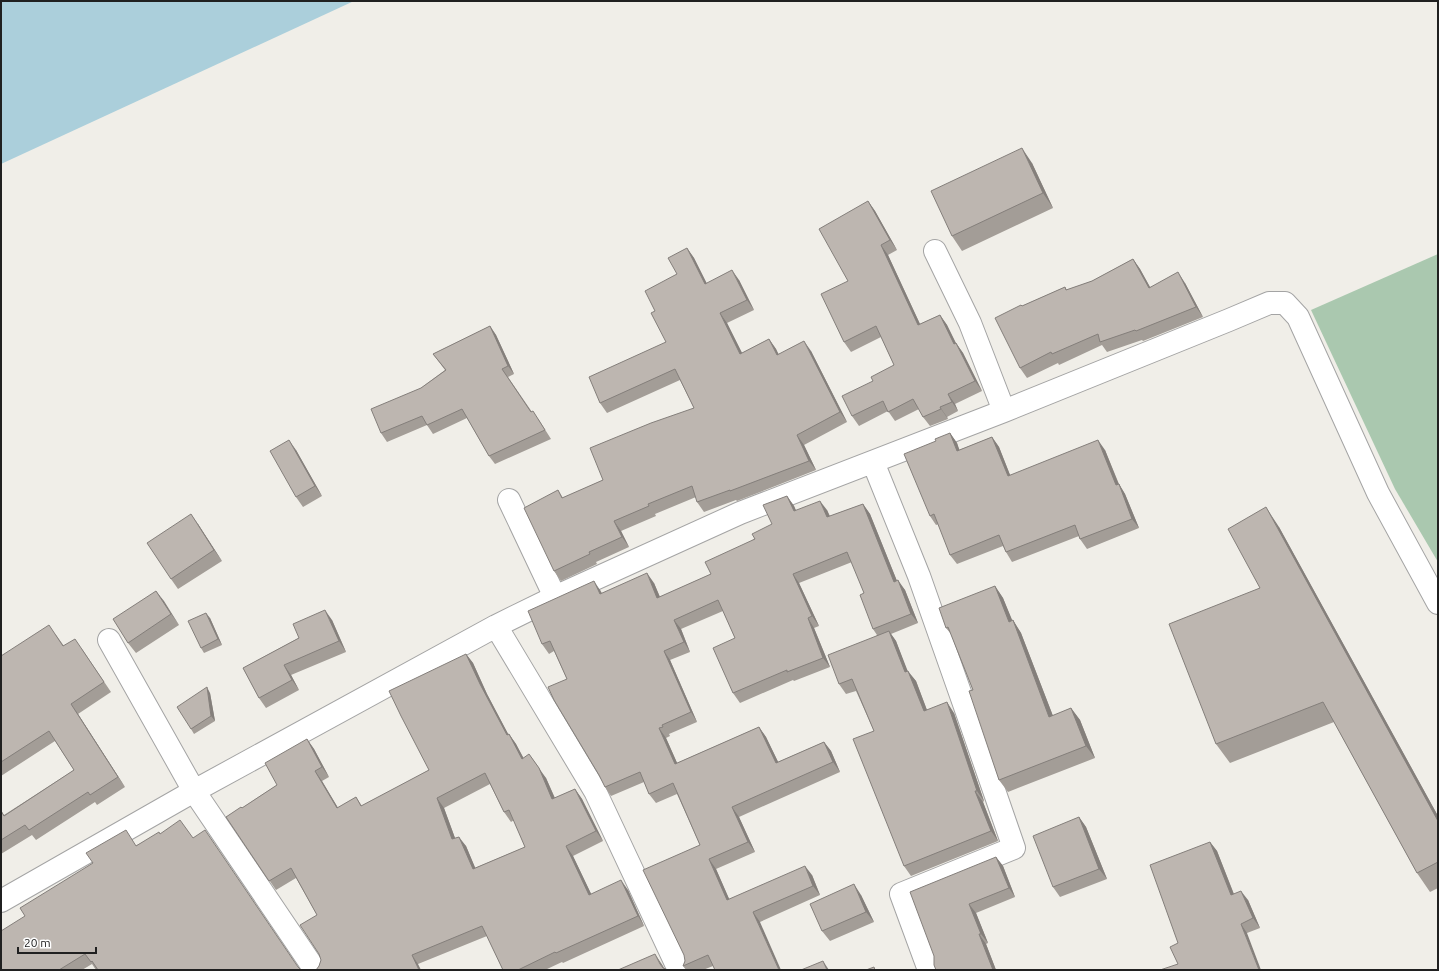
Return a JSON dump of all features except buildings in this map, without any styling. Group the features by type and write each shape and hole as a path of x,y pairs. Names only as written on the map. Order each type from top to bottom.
{"street":[{"path":"935,251 970,323 1004,411"},
{"path":"1,901 194,791 496,626 555,597 740,513 1004,411 1269,303 1286,303 1298,317 1378,493 1438,603"},
{"path":"873,462 919,576 1014,848 901,894 929,970"},
{"path":"509,500 555,597"},
{"path":"496,626 595,792 679,970"},
{"path":"109,640 194,791 315,970"}],"green space":[{"path":"1438,254 1438,562 1395,489 1311,310"}],"water":[{"path":"1,1 354,1 1,164"}]}
